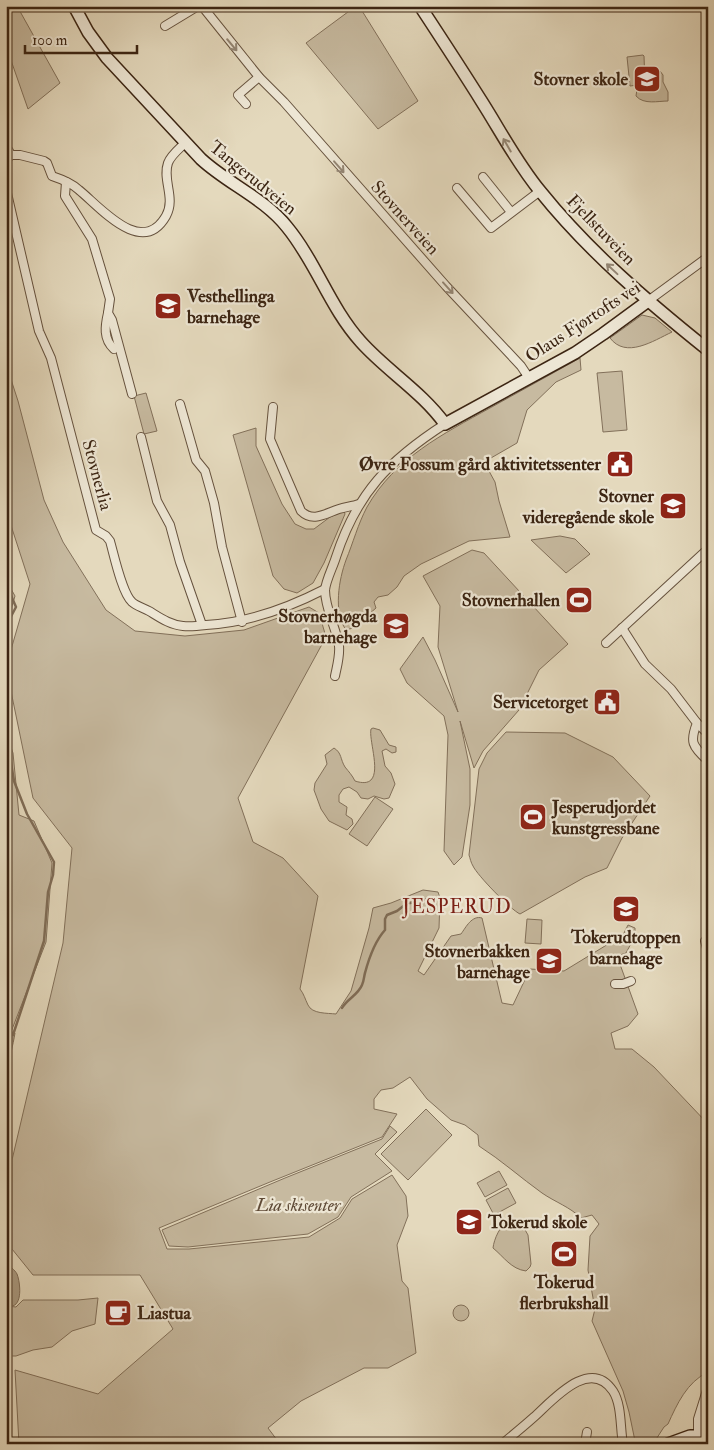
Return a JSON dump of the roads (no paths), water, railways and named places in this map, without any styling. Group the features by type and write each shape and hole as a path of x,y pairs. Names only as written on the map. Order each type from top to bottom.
{"street":[{"name":"Tangerudveien","path":"74,6 88,32 101,50 185,143 216,173 268,208 282,220 296,239 339,312 355,335 372,353 431,406 445,424"},
{"path":"165,26 198,6"},
{"name":"Stovnerveien","path":"202,6 259,77 291,110 339,166 521,366 529,378"},
{"name":"Fjellstuveien","path":"420,6 482,101 515,158 540,191 578,236 648,301 708,350"},
{"path":"246,104 238,95 259,77"},
{"path":"6,146 8,158 20,155 44,161 52,176 78,188 120,225 133,231 150,230 160,224 167,214 170,202 167,166 171,157 185,143"},
{"path":"483,177 511,212"},
{"path":"66,182 65,196 92,239 110,299 105,332 109,344 114,349"},
{"path":"457,188 491,228 540,191"},
{"name":"Stovnerlia","path":"6,189 39,331 51,358 96,530 110,541 125,592 132,603 164,620 182,626 202,625 242,622 325,589"},
{"name":"Olaus Fjørtofts vei","path":"445,424 589,344 708,257"},
{"path":"108,313 112,320 132,394"},
{"path":"180,404 196,460 205,471 214,503 222,547 242,622"},
{"path":"273,407 270,438 301,511 308,517 316,518 339,508 359,504"},
{"path":"335,676 339,649 338,639 327,604 325,589 343,536 359,504 379,477 409,448 445,424"},
{"path":"141,437 157,501 170,525 180,562 202,625"},
{"path":"606,643 708,549"},
{"path":"622,628 645,664 671,689 708,734"},
{"path":"697,722 692,736 693,742 708,761"},
{"path":"705,942 708,952"},
{"path":"615,984 631,981"},
{"path":"502,1444 570,1384 589,1378 602,1381 612,1391 618,1408 622,1444"},
{"path":"668,1444 684,1437 703,1436 698,1419 708,1387"},
{"path":"585,1444 587,1432"}],"waterway":[{"path":"6,584 16,607 6,626"},
{"path":"6,733 14,781 27,814 54,862 53,875 48,892 44,941 13,1035"},
{"path":"342,1008 358,992 362,985 373,950 385,930 387,915 397,911 406,904 431,898"},
{"path":"6,1079 7,1070"},
{"path":"6,1232 8,1239 6,1250"}],"place":[{"name":"Stovner skole","path":"647,79"},
{"name":"Vesthellinga barnehage","path":"168,306"},
{"name":"Øvre Fossum gård aktivitetssenter","path":"620,464"},
{"name":"Stovner videregående skole","path":"673,506"},
{"name":"Stovnerhallen","path":"579,600"},
{"name":"Stovnerhøgda barnehage","path":"396,626"},
{"name":"Servicetorget","path":"607,702"},
{"name":"Jesperudjordet kunstgressbane","path":"533,817"},
{"name":"Tokerudtoppen barnehage","path":"626,909"},
{"name":"Stovnerbakken barnehage","path":"549,961"},
{"name":"Tokerud skole","path":"469,1222"},
{"name":"Tokerud flerbrukshall","path":"564,1254"},
{"name":"Liastua","path":"118,1313"}],"district":[{"name":"JESPERUD","path":"457,907"}],"park label":[{"name":"Lia skisenter","path":"298,1205"}]}
